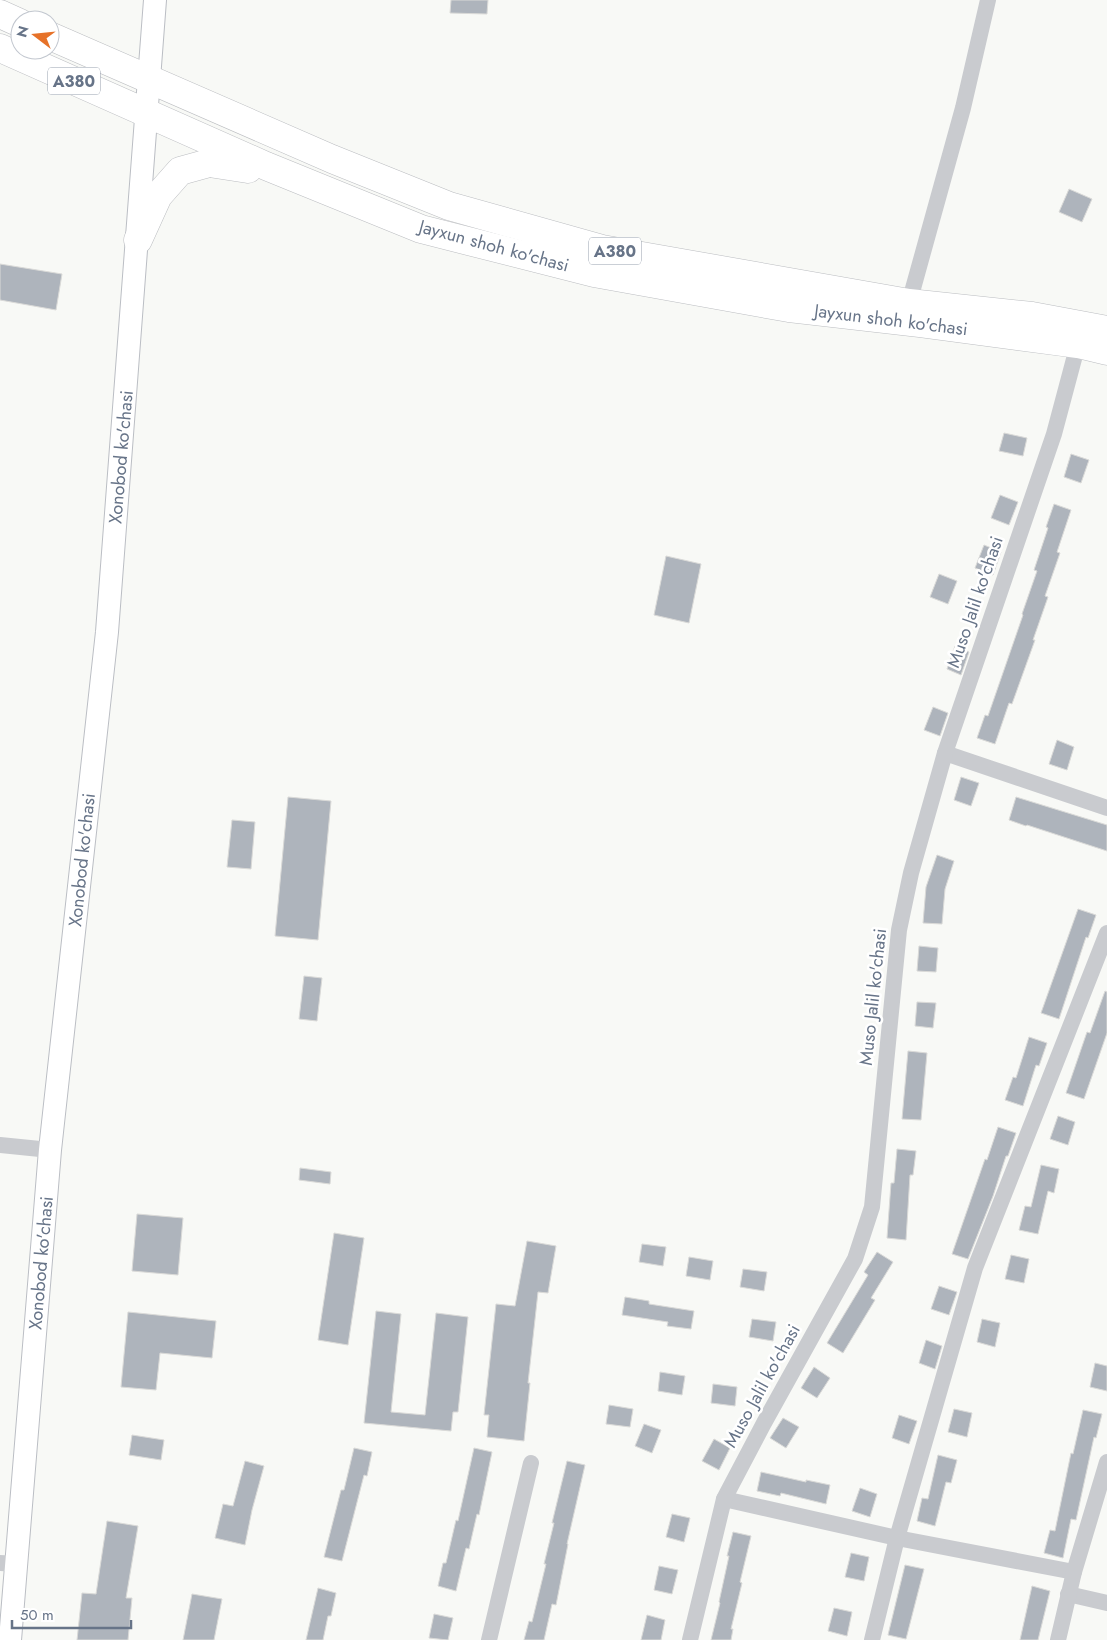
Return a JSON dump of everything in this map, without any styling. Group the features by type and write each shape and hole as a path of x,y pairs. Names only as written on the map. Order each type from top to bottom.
{"highway":[{"name":"Jayxun shoh ko'chasi","path":"60,40 332,159 449,206 602,249 909,303 1032,316 1107,330"},
{"name":"Jayxun shoh ko'chasi","path":"0,48 147,114 325,190 421,228 594,273 789,308 1078,344 1107,351"},
{"path":"138,240 158,196 180,171 209,163 243,168 325,190"}],"main road":[{"name":"Xonobod ko'chasi","path":"10,1640 8,1563 50,1150 107,632 155,0"}],"street":[{"path":"909,303 963,108 988,0"},
{"name":"Muso Jalil ko'chasi","path":"690,1640 724,1499 764,1422 855,1259 872,1207 899,930 912,873 945,753 1054,434 1078,344"},
{"path":"945,753 1107,808"},
{"path":"872,1640 897,1538 976,1268 1107,933"},
{"path":"0,1145 50,1150"},
{"path":"1058,1640 1074,1572 1107,1462"},
{"path":"489,1640 531,1463"},
{"path":"724,1499 897,1538 1074,1572"},
{"path":"1068,1594 1107,1603"}],"building":[{"path":"451,0 488,0 487,14 450,13"},
{"path":"1069,189 1092,199 1082,222 1059,212"},
{"path":"0,264 62,274 56,310 0,300"},
{"path":"1004,433 1027,438 1023,456 999,451"},
{"path":"1071,454 1089,460 1081,483 1064,477"},
{"path":"1000,495 1018,502 1009,525 991,518"},
{"path":"1054,504 1071,510 1057,552 1060,553 1045,596 1048,597 1033,640 1035,640 1012,704 1009,703 995,744 977,738 985,715 988,716 1023,615 1037,571 1034,570"},
{"path":"984,545 1001,552 993,575 975,568"},
{"path":"666,556 701,564 689,623 654,615"},
{"path":"939,574 957,581 948,604 930,597"},
{"path":"955,646 969,652 961,675 947,669"},
{"path":"933,707 948,713 940,736 924,730"},
{"path":"1057,740 1074,747 1067,770 1049,764"},
{"path":"961,777 979,783 971,806 954,800"},
{"path":"288,797 331,801 318,940 275,936"},
{"path":"1016,797 1107,825 1107,851 1009,820"},
{"path":"232,820 255,822 251,869 227,867"},
{"path":"937,855 954,861 945,889 942,924 923,923 926,887"},
{"path":"1078,909 1096,915 1088,938 1086,937 1059,1019 1041,1013"},
{"path":"919,946 938,948 936,972 917,971"},
{"path":"304,976 322,978 317,1021 299,1019"},
{"path":"1105,991 1107,992 1107,1033 1084,1099 1066,1093 1087,1032 1090,1033"},
{"path":"917,1002 936,1003 933,1028 915,1026"},
{"path":"1029,1037 1047,1043 1039,1066 1036,1065 1023,1106 1005,1100 1013,1077 1016,1078"},
{"path":"908,1051 927,1053 921,1120 902,1119"},
{"path":"1058,1116 1075,1122 1068,1145 1050,1139"},
{"path":"998,1127 1016,1133 968,1259 952,1254"},
{"path":"897,1149 916,1151 913,1175 910,1175 906,1240 887,1238 891,1183 894,1183"},
{"path":"1041,1165 1059,1169 1054,1193 1048,1191 1038,1234 1019,1230 1025,1206 1031,1207"},
{"path":"300,1168 331,1172 330,1184 299,1180"},
{"path":"137,1214 183,1218 178,1275 132,1271"},
{"path":"334,1233 364,1238 348,1345 318,1340"},
{"path":"527,1241 556,1246 548,1293 538,1292 524,1441 487,1437 489,1415 484,1415 496,1304 515,1306"},
{"path":"642,1244 666,1247 663,1266 639,1262"},
{"path":"877,1252 893,1262 871,1298 875,1300 843,1353 827,1343 868,1275 864,1272"},
{"path":"1011,1255 1029,1259 1024,1283 1005,1279"},
{"path":"689,1257 713,1261 710,1280 686,1276"},
{"path":"743,1269 767,1272 764,1291 740,1287"},
{"path":"939,1286 957,1292 949,1315 931,1309"},
{"path":"625,1297 649,1301 649,1304 694,1311 691,1329 667,1326 668,1322 622,1315"},
{"path":"376,1311 401,1314 391,1412 425,1415 436,1313 468,1317 458,1412 453,1412 451,1431 364,1423"},
{"path":"128,1312 216,1321 212,1358 160,1353 156,1390 121,1387"},
{"path":"752,1319 776,1322 773,1341 749,1337"},
{"path":"982,1319 1000,1323 995,1347 977,1342"},
{"path":"926,1340 942,1346 935,1369 919,1363"},
{"path":"1095,1363 1107,1366 1107,1391 1090,1387"},
{"path":"814,1367 830,1378 817,1398 801,1388"},
{"path":"660,1372 685,1376 682,1395 658,1391"},
{"path":"713,1384 737,1387 735,1406 711,1403"},
{"path":"609,1405 633,1409 630,1427 606,1424"},
{"path":"954,1409 972,1413 967,1437 948,1432"},
{"path":"1083,1410 1102,1414 1096,1438 1094,1437 1076,1520 1071,1519 1063,1558 1044,1553 1050,1530 1055,1531 1071,1453 1073,1454"},
{"path":"899,1415 917,1421 909,1444 892,1438"},
{"path":"783,1418 799,1427 786,1448 770,1438"},
{"path":"644,1424 661,1430 652,1453 635,1446"},
{"path":"132,1435 164,1440 161,1460 129,1455"},
{"path":"714,1439 730,1448 719,1470 702,1461"},
{"path":"354,1448 372,1452 367,1476 364,1475 342,1561 324,1557 341,1490 344,1490"},
{"path":"474,1448 492,1452 479,1515 477,1514 469,1549 466,1548 456,1591 438,1586 443,1563 446,1563 456,1520 458,1521"},
{"path":"938,1455 957,1460 951,1483 946,1482 935,1526 917,1521 922,1498 928,1499"},
{"path":"245,1461 264,1466 245,1545 215,1538 223,1504 233,1506"},
{"path":"567,1461 585,1465 567,1544 556,1605 552,1604 544,1640 524,1640 529,1621 532,1622 546,1564 544,1564 554,1523 552,1523"},
{"path":"761,1472 830,1485 826,1504 781,1493 780,1496 757,1491"},
{"path":"860,1488 877,1494 870,1517 852,1511"},
{"path":"672,1514 690,1518 684,1542 666,1537"},
{"path":"107,1521 138,1526 126,1598 132,1598 128,1640 77,1640 82,1593 96,1594"},
{"path":"733,1532 751,1536 740,1582 742,1583 731,1629 733,1629 731,1640 711,1640 720,1603 729,1556 727,1556"},
{"path":"851,1553 869,1557 864,1581 845,1577"},
{"path":"905,1565 924,1569 906,1639 888,1635"},
{"path":"659,1566 678,1570 672,1594 654,1590"},
{"path":"1032,1586 1050,1591 1038,1640 1020,1640"},
{"path":"318,1588 336,1593 331,1616 328,1616 323,1640 306,1640"},
{"path":"192,1594 222,1599 214,1640 183,1640"},
{"path":"834,1608 852,1612 847,1636 828,1631"},
{"path":"434,1614 453,1618 448,1640 429,1638"},
{"path":"647,1615 665,1620 661,1640 641,1640"}]}
